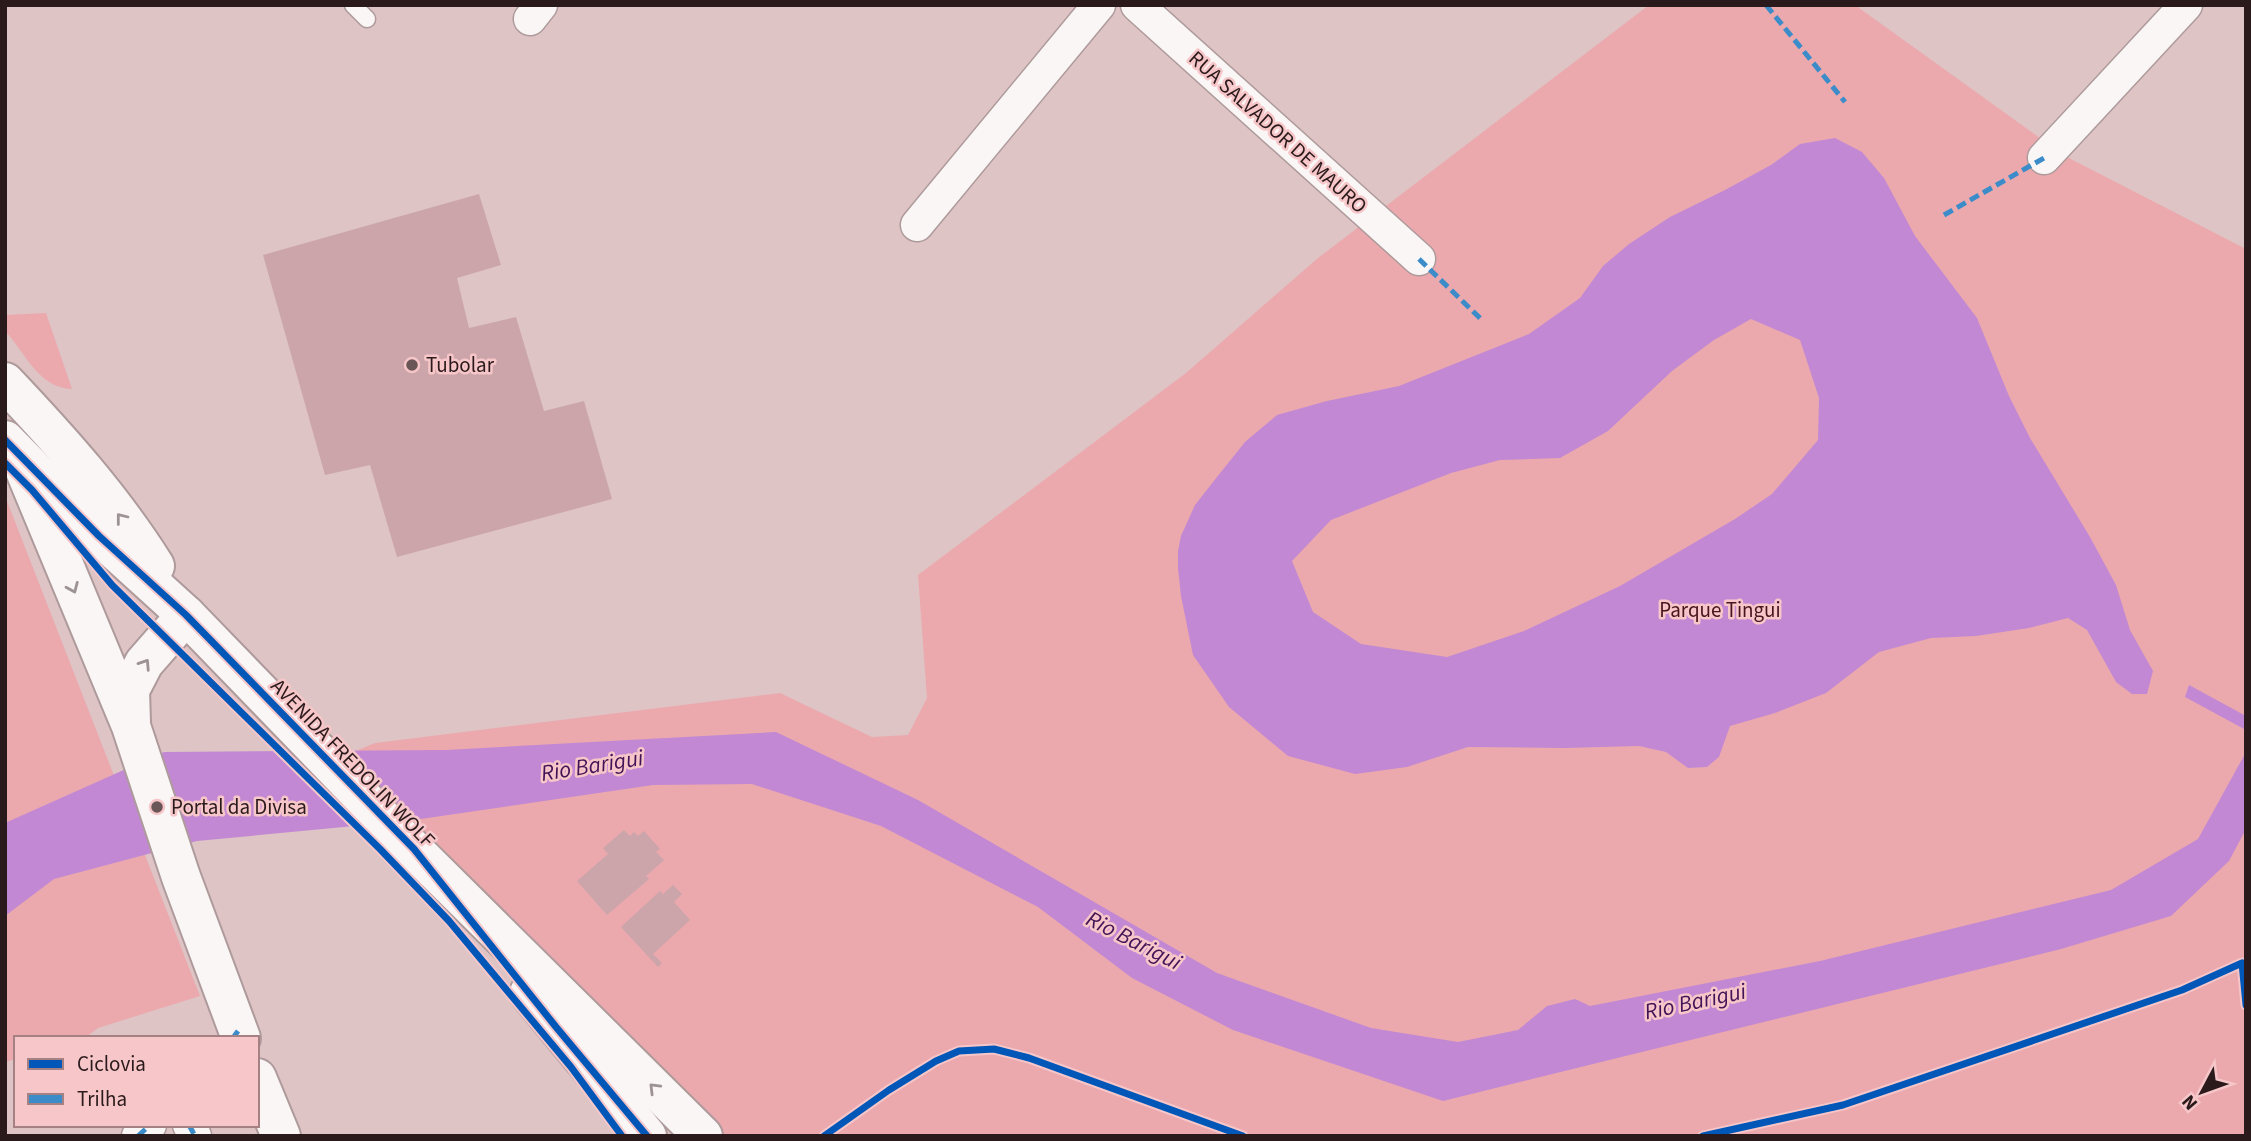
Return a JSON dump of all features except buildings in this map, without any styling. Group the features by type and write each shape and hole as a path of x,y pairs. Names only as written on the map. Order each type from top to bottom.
{"main road":[{"name":"AVENIDA FREDOLIN WOLF","path":"5,382 59,440 141,543 186,615"},
{"name":"AVENIDA FREDOLIN WOLF","path":"13,448 99,536 186,615 407,842 703,1136"},
{"path":"13,448 132,729 237,1036"},
{"path":"132,729 130,690 144,663 186,615"},
{"name":"AVENIDA FREDOLIN WOLF","path":"407,842 647,1136"},
{"path":"259,1083 281,1136"}],"street":[{"path":"917,225 1099,5"},
{"name":"RUA SALVADOR DE MAURO","path":"1137,5 1419,259"},
{"path":"2044,158 2186,5"}],"lane":[{"path":"353,5 368,19"}],"green space":[{"name":"Parque Tingui","path":"1649,5 1855,5 2065,156 2246,249 2246,1136 707,1136 348,754 375,743 780,693 872,737 908,735 927,698 918,575 1186,373 1318,258"},
{"path":"46,313 72,389 50,383 41,376 5,331 5,315"},
{"path":"5,496 200,996 98,1028 88,1036 14,1036 14,1060 5,1062"}],"water":[{"path":"1835,138 1862,152 1884,178 1915,236 1977,318 2009,396 2030,438 2116,585 2130,630 2153,671 2147,694 2132,694 2116,682 2087,630 2068,618 2029,628 1976,636 1931,638 1879,652 1826,693 1775,713 1730,726 1719,757 1707,767 1688,768 1666,752 1639,746 1468,747 1407,767 1355,774 1288,756 1229,707 1193,655 1181,596 1178,551 1181,536 1195,505 1245,442 1277,415 1399,386 1529,334 1580,298 1603,266 1629,244 1670,217 1771,165 1800,144","holes":["1751,319 1800,340 1819,398 1818,440 1772,494 1735,519 1620,586 1524,631 1447,657 1361,644 1313,612 1292,561 1331,520 1451,473 1500,460 1560,458 1608,431 1672,371 1714,340"]},
{"path":"2189,685 2246,716 2246,730 2185,697"},
{"name":"Rio Barigui","path":"776,732 918,800 1217,973 1371,1028 1458,1042 1518,1030 1547,1006 1575,999 1590,1006 1820,961 2111,890 2198,839 2246,752 2246,829 2229,861 2171,916 2061,949 1443,1101 1233,1030 1132,978 1038,907 881,826 752,784 653,785 407,821 197,841 54,879 5,916 5,823 164,752 446,750"}],"marked path":[{"path":"1766,5 1845,102"},
{"path":"1944,215 2044,158"},
{"path":"1419,259 1483,321"},
{"path":"234,1036 238,1031"},
{"path":"138,1136 148,1127"},
{"path":"190,1127 195,1136"}],"cycle path":[{"path":"5,440 99,536 186,615 414,849 647,1136"},
{"path":"5,463 32,490 112,585 380,849 449,921 571,1067 622,1136"},
{"path":"1703,1136 1843,1105 2182,990 2242,963 2246,1005"},
{"path":"824,1136 936,1061 959,1051 994,1049 1029,1058 1243,1136"}],"place":[{"name":"Tubolar","path":"412,365"},
{"name":"Portal da Divisa","path":"157,807"}]}
